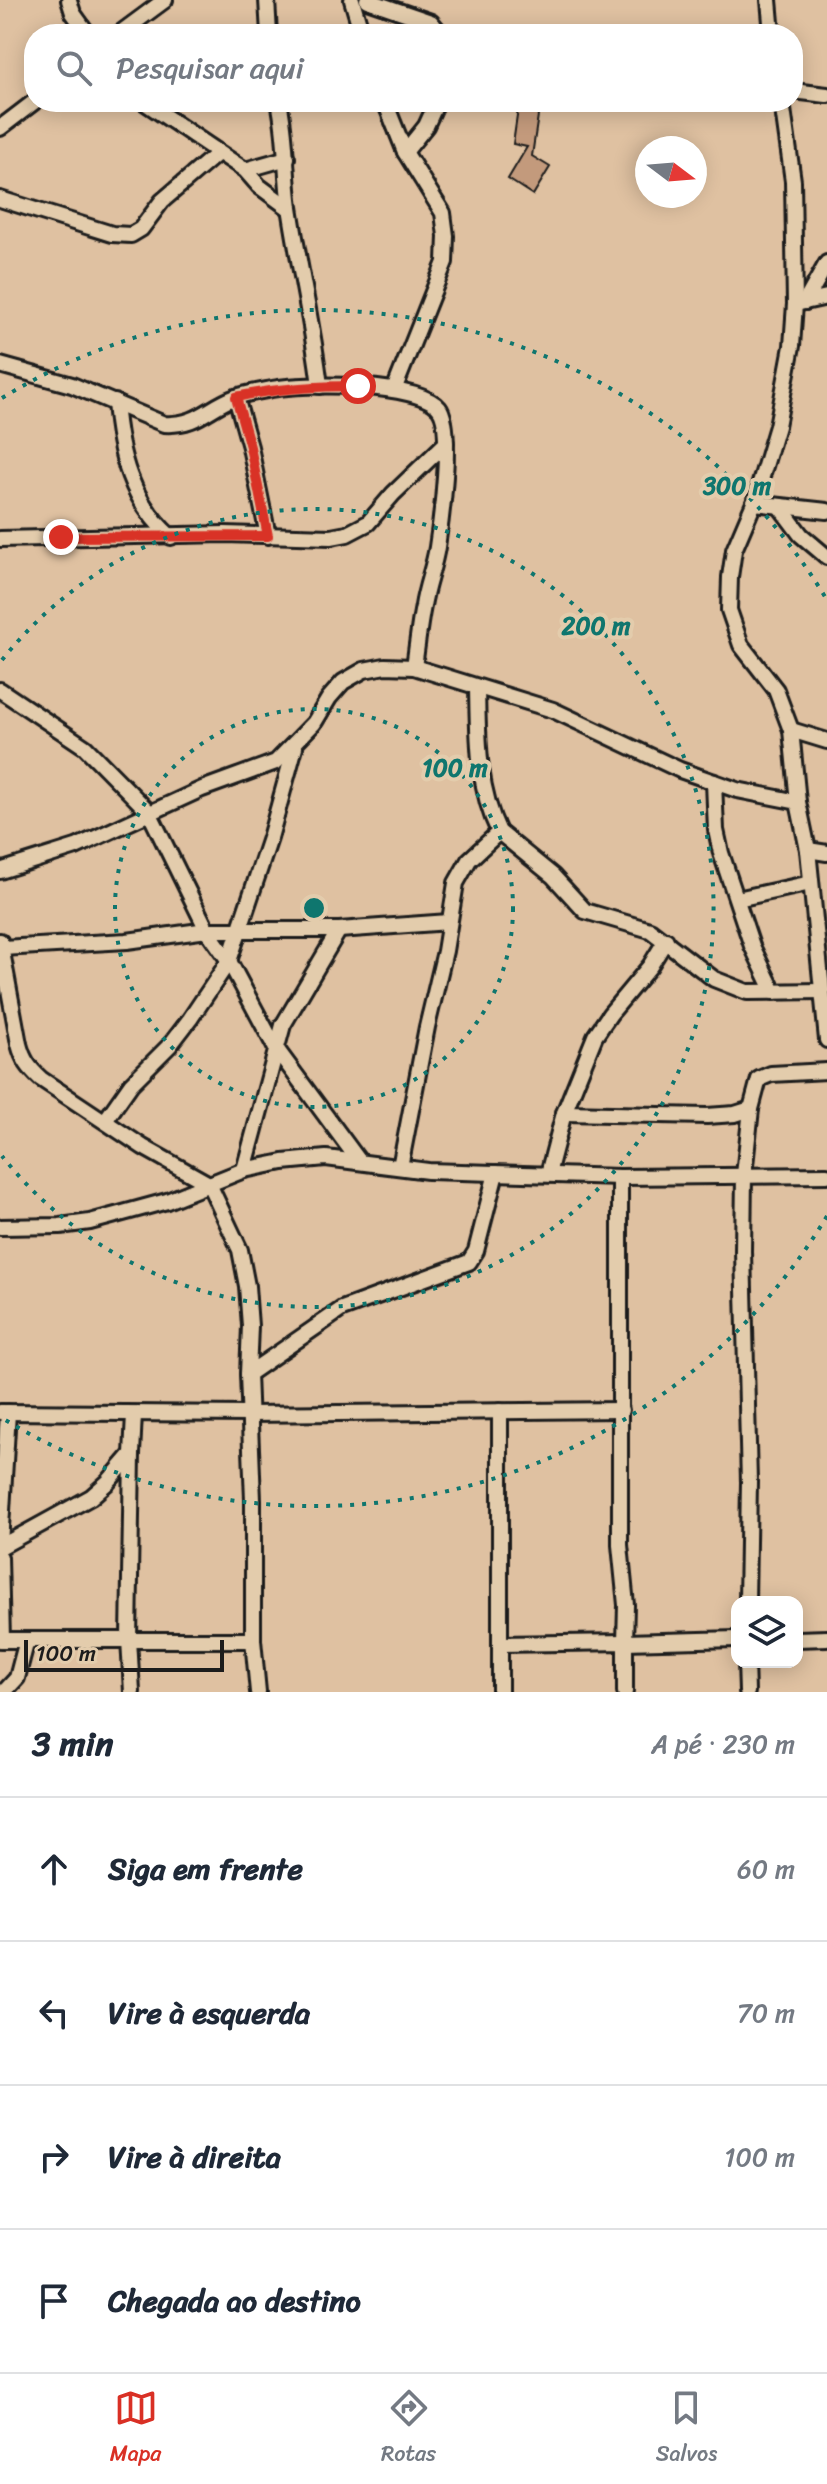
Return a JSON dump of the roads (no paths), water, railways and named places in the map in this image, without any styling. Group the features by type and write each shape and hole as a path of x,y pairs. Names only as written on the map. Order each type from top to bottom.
{"street":[{"path":"69,0 81,24"},
{"path":"133,24 165,0"},
{"path":"267,0 268,24"},
{"path":"352,0 359,24"},
{"path":"367,0 433,24"},
{"path":"769,0 771,24"},
{"path":"803,92 827,95"},
{"path":"0,128 24,110"},
{"path":"159,112 245,170 259,186 290,209"},
{"path":"280,112 287,158 286,182 313,328 320,386"},
{"path":"389,112 405,152 443,213 446,236 445,262 394,390"},
{"path":"405,152 426,126 432,112"},
{"path":"783,112 793,181 800,303 777,426 754,503 734,550 729,610 741,645 776,690 791,730 798,802 808,850 827,1040"},
{"path":"0,199 112,234 131,235 141,229 162,201 218,153"},
{"path":"245,170 287,158"},
{"path":"800,303 827,263"},
{"path":"800,303 827,297"},
{"path":"0,365 44,375 164,424 174,425 203,417 236,397 273,389 358,386 394,390 438,406 443,415 446,443 437,549 423,604 414,667"},
{"path":"236,397 250,447 268,536"},
{"path":"115,402 118,435 140,501 152,520 171,537"},
{"path":"0,539 331,537 347,534 368,523 446,443"},
{"path":"754,503 827,511"},
{"path":"780,507 801,535 827,557"},
{"path":"0,871 76,847 149,812 276,762 295,744 343,682 364,670 385,666 414,667 553,710 680,770 714,782 798,802"},
{"path":"477,687 478,749 486,799 499,832 553,876 585,911 634,924 666,940 702,972 747,992 822,991"},
{"path":"0,690 85,747 149,812 207,930 229,961 275,1047 359,1161"},
{"path":"791,730 827,741"},
{"path":"105,1121 131,1084 183,1028 229,961 270,838 295,744"},
{"path":"714,782 716,830 721,853 752,946 774,992"},
{"path":"400,1167 456,883 469,860 499,832"},
{"path":"808,850 827,853"},
{"path":"737,899 811,883"},
{"path":"258,1692 253,1640 248,1374 250,1326 240,1250 209,1184 143,1147 41,1079 23,1059 1,944 127,941 207,930 339,930 449,922"},
{"path":"244,1170 283,1025 339,930"},
{"path":"548,1174 564,1113 595,1036 650,966 666,940"},
{"path":"747,1596 749,1482 743,1266 744,1175 751,1109 759,1079 771,1074 827,1071"},
{"path":"564,1113 707,1116 735,1114 751,1109"},
{"path":"0,1227 90,1222 167,1201 244,1170 326,1158 428,1171 620,1177 827,1175"},
{"path":"248,1374 342,1309 469,1262 476,1251 496,1173"},
{"path":"620,1177 620,1545 626,1605 625,1692"},
{"path":"132,1454 91,1497 0,1545 4,1412 249,1414 621,1410"},
{"path":"500,1411 500,1692"},
{"path":"132,1692 129,1639 134,1414"},
{"path":"0,1557 1,1640 253,1640"},
{"path":"803,1639 827,1638"},
{"path":"500,1644 731,1639"},
{"path":"4,1692 17,1678 27,1640"},
{"path":"746,1668 747,1692"}]}
